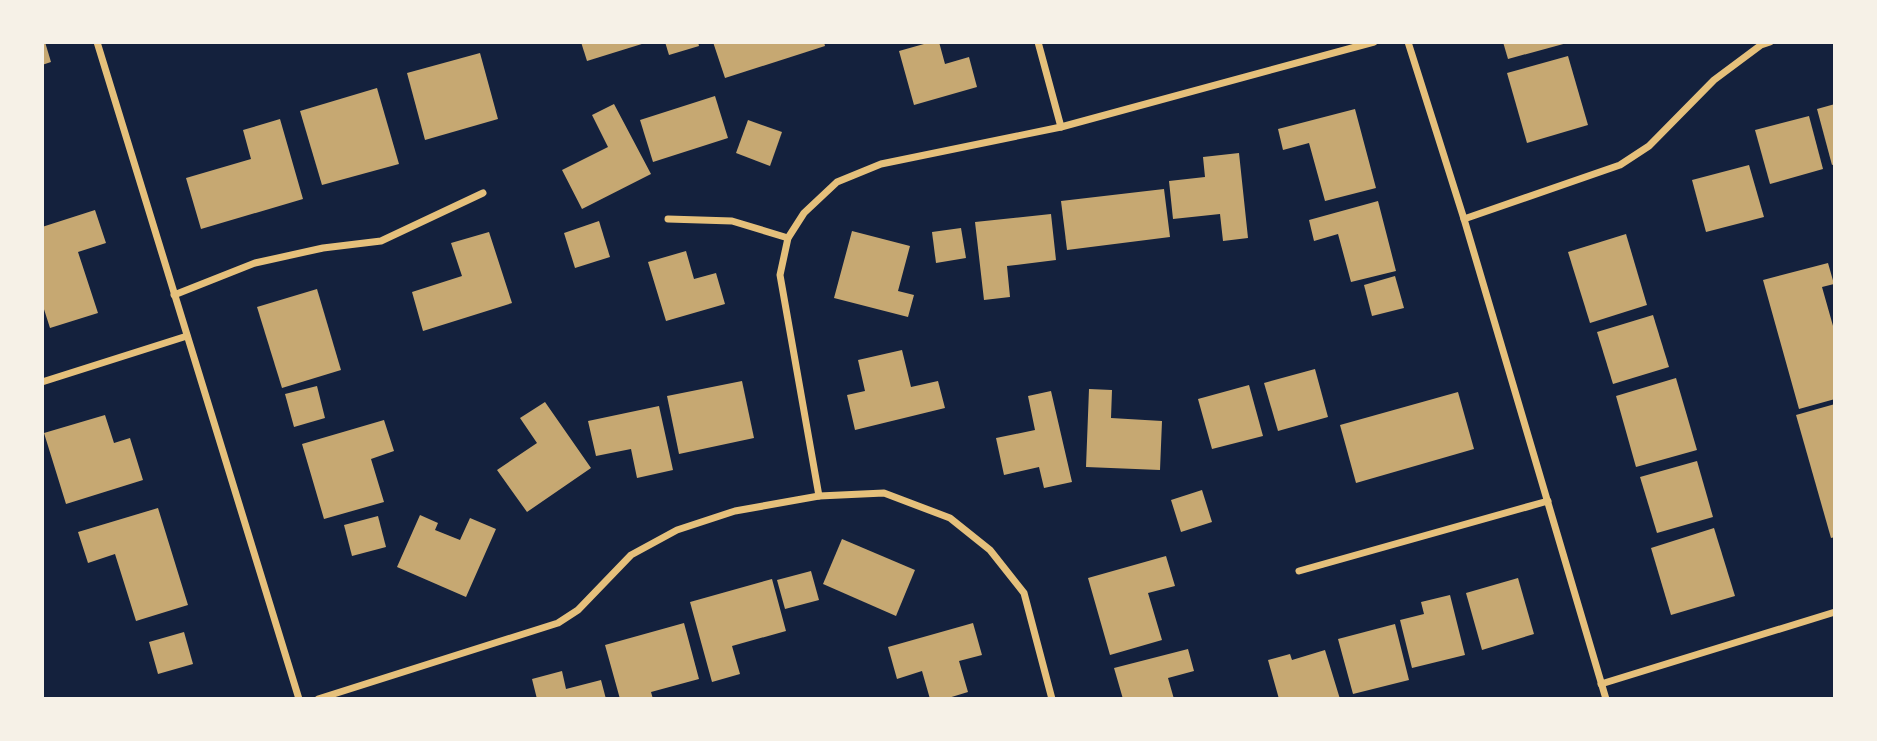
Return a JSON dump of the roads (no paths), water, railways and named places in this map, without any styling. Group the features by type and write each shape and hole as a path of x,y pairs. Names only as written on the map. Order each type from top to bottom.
{"street":[{"path":"97,42 299,699"},
{"path":"1038,42 1061,127"},
{"path":"819,496 780,275 788,238 804,214 837,182 881,164 1061,127 1374,42"},
{"path":"1408,42 1464,219 1606,699"},
{"path":"1464,219 1620,165 1649,145 1714,80 1761,45 1770,42"},
{"path":"174,295 255,263 323,248 381,241 483,193"},
{"path":"668,219 732,221 788,238"},
{"path":"42,382 187,336"},
{"path":"318,699 558,623 578,610 631,555 677,530 735,512 819,496 884,493 950,518 990,550 1024,593 1052,699"},
{"path":"1299,571 1548,501"},
{"path":"1601,684 1835,612"}]}
